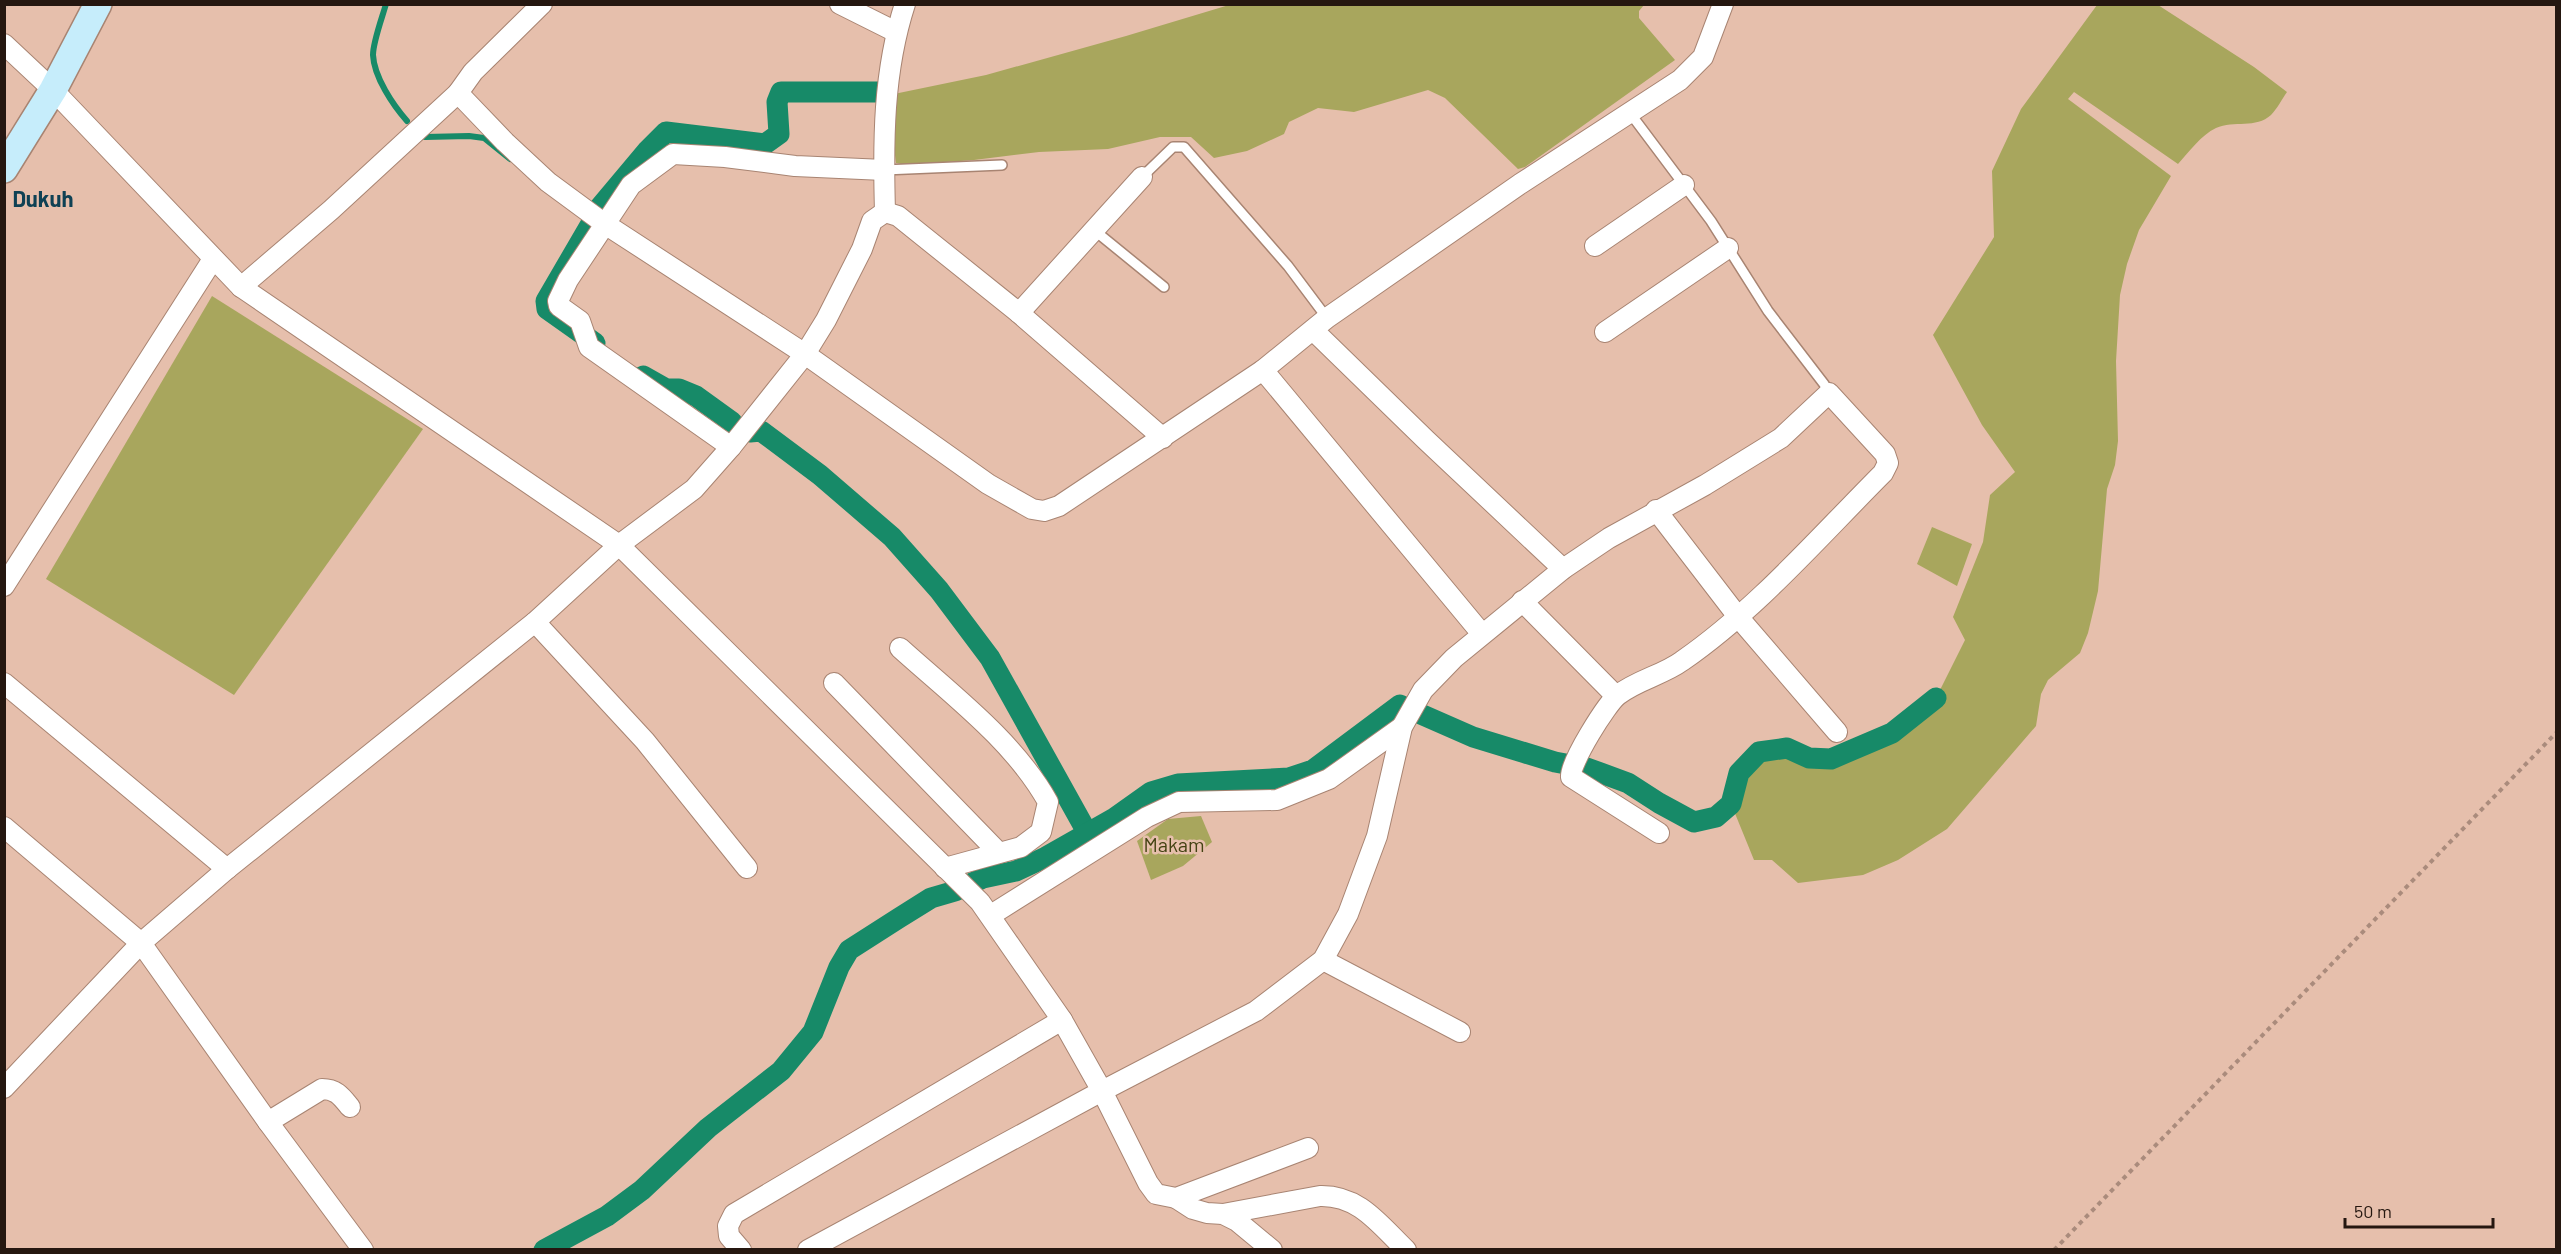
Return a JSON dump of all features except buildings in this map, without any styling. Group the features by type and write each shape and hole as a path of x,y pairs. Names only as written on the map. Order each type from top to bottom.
{"main road":[{"path":"4,169 53,90 98,4"}],"street":[{"path":"840,4 896,32"},
{"path":"885,212 886,86 896,32 905,4"},
{"path":"458,93 548,182 605,224 805,354 979,478 1032,509 1044,511 1059,506 1163,438 1263,370 1320,324 1520,184 1680,80 1703,57 1723,4"},
{"path":"241,287 331,210 458,93 473,72 533,7"},
{"path":"4,44 53,90 241,287 619,545 945,868 986,909 1062,1020 1102,1091 1148,1183 1156,1194 1176,1198 1193,1209 1223,1214 1320,1196 1334,1196 1356,1203 1406,1250"},
{"path":"731,447 589,347 580,321 559,306 558,301 568,280 631,185 673,154 725,157 795,166 884,170"},
{"path":"1019,313 1142,177"},
{"path":"1595,246 1684,185"},
{"path":"885,212 898,216 1019,313 1163,438"},
{"path":"4,1088 141,943 227,869 535,622 619,545 694,489 731,447 805,354 826,320 862,249 872,221 885,212"},
{"path":"1605,332 1728,248"},
{"path":"4,586 213,259"},
{"path":"1320,324 1426,440 1563,569"},
{"path":"1263,370 1482,634"},
{"path":"986,909 1148,817 1179,802 1277,800 1329,779 1406,718 1437,674 1522,600 1609,538 1705,485 1781,438 1829,393 1885,454 1888,463 1882,473 1739,618 1681,663 1616,696 1573,763 1571,777 1659,833"},
{"path":"1656,510 1739,618 1838,732"},
{"path":"1522,600 1616,696"},
{"path":"535,622 645,741 747,868"},
{"path":"900,648 988,728 1034,776 1048,802 1041,831 1021,847 945,868"},
{"path":"4,683 227,869"},
{"path":"834,683 998,852"},
{"path":"808,1250 1102,1091 1256,1011 1323,960 1348,914 1377,836 1406,718"},
{"path":"4,827 141,943 268,1122 363,1250"},
{"path":"1323,960 1460,1032"},
{"path":"741,1250 729,1236 728,1226 734,1214 1062,1020"},
{"path":"268,1122 322,1089 332,1089 350,1107"},
{"path":"1176,1198 1308,1148"},
{"path":"1223,1214 1237,1221 1272,1250"}],"lane":[{"path":"1630,113 1684,185 1768,311 1829,393"},
{"path":"1142,177 1173,147 1184,147 1288,266 1320,324"},
{"path":"884,170 1002,165"},
{"path":"1094,230 1164,287"}],"path":[{"path":"2054,1250 2556,733"}],"green space":[{"path":"1229,5 1644,5 1639,11 1639,18 1675,60 1525,167 1518,169 1445,98 1428,90 1354,112 1318,108 1289,122 1284,134 1247,151 1214,158 1191,137 1160,137 1108,149 1039,152 906,165 896,163 892,132 894,94 986,75"},
{"path":"2097,5 2158,5 2254,67 2287,92 2273,113 2265,119 2259,122 2216,128 2200,139 2178,164 2074,92 2068,99 2171,176 2139,230 2127,264 2120,295 2116,361 2118,441 2115,465 2107,489 2098,591 2088,633 2080,653 2048,680 2041,694 2036,726 1947,829 1898,860 1863,875 1798,883 1772,860 1754,860 1734,811 1745,776 1764,759 1790,759 1810,767 1834,765 1895,738 1940,702 1936,698 1965,640 1953,617 1983,542 1990,495 2015,472 1982,425 1933,335 1994,237 1992,171 2021,109"},
{"path":"212,296 423,429 234,695 46,579"},
{"path":"1932,527 1972,544 1957,586 1917,564"},
{"name":"Makam","path":"1201,816 1212,842 1183,866 1151,880 1137,841 1168,819"}],"waterway":[{"path":"386,4 374,44 374,63 385,90 407,121"},
{"path":"600,207 666,132 765,144 779,134 777,102 781,92 878,92"},
{"path":"425,137 484,138 510,159"},
{"path":"592,222 546,301 547,309 595,343"},
{"path":"643,376 666,389 679,389 696,396 732,422"},
{"path":"750,432 761,431 820,475 892,537 939,590 990,658 1088,834"},
{"path":"544,1250 607,1216 642,1190 708,1128 781,1071 813,1032 839,967 849,950 931,898 955,891 983,878 1016,871 1046,857 1113,819 1151,792 1178,784 1289,778 1313,770 1400,705 1473,737 1555,762 1587,768 1628,783 1694,822 1716,817 1731,804 1739,773 1759,752 1787,748 1809,758 1831,759 1892,733 1936,698"}],"district":[{"name":"Dukuh","path":"43,198"}]}
